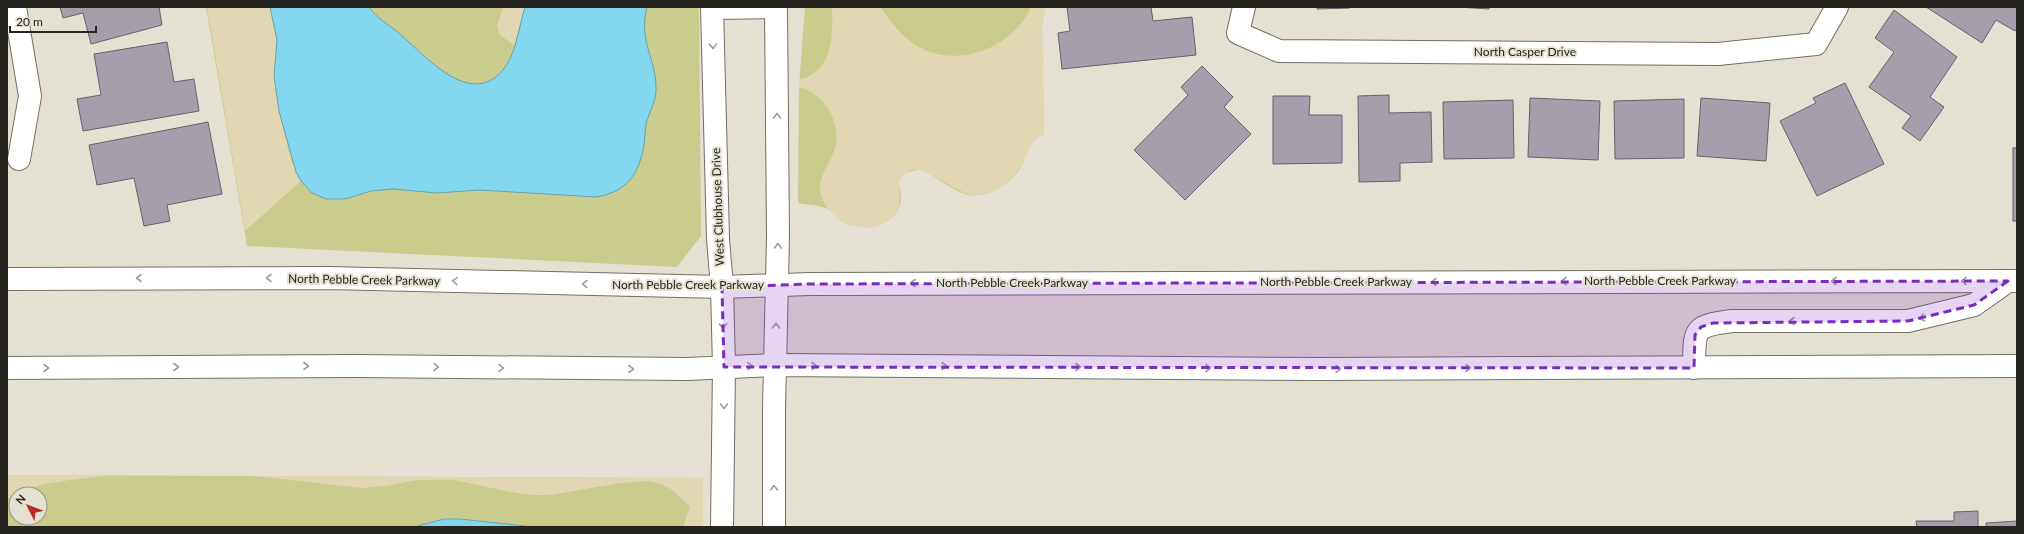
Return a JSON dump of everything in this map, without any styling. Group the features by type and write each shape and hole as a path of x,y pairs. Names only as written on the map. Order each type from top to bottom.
{"main road":[{"path":"15,7 30,96 19,159"},
{"path":"712,7 776,7 778,237 776,284 774,527"},
{"name":"West Clubhouse Drive","path":"712,7 718,239 722,287 724,367 722,527"},
{"name":"North Casper Drive","path":"1244,7 1238,33 1279,51 1718,54 1816,44 1837,7"},
{"name":"North Pebble Creek Parkway","path":"7,279 328,278 722,287 776,284 2012,281"},
{"path":"1694,368 1695,335 1701,327 1713,323 1732,321 1908,322 1974,305 2012,281"},
{"path":"7,368 357,366 687,369 775,365 1312,369 2017,366"}],"highlighted area":[{"path":"2008,281 1974,305 1908,321 1713,323 1701,327 1695,335 1694,368 724,367 722,287 810,284"}],"green space":[{"path":"206,7 699,7 701,236 677,267 247,246"},
{"path":"805,7 1045,7 1042,26 1044,134 1039,136 1031,144 1022,165 1009,181 997,189 983,194 969,195 962,193 921,169 904,173 899,180 901,201 898,210 893,217 879,225 861,227 845,223 828,209 798,203 799,87"},
{"path":"7,475 703,478 703,527 7,527"}],"sand":[{"path":"207,7 270,7 277,40 274,76 279,111 291,160 301,181 245,231"},
{"path":"503,7 525,7 514,45 500,35 497,26"},
{"path":"832,7 881,7 897,29 907,39 919,47 934,53 950,56 967,55 983,51 1011,34 1023,21 1031,7 1045,7 1042,26 1044,134 1033,142 1023,162 1010,180 998,189 991,192 977,195 967,194 925,172 915,170 906,172 899,180 900,199 898,208 892,217 883,224 872,227 860,227 839,219 830,211 824,202 820,191 820,186 822,176 834,152 836,131 834,121 830,112 817,96 799,87 799,80 810,76 819,69 825,61 831,41"},
{"path":"7,475 109,475 37,486 8,486 7,499"},
{"path":"254,476 703,478 703,527 683,527 690,506 671,489 659,483 649,481 621,483 550,495 534,495 516,493 454,480 418,480 386,486 362,488"}],"water":[{"path":"270,7 369,7 380,19 397,31 436,66 463,82 477,84 490,81 503,70 507,64 514,48 525,7 647,7 645,19 646,40 655,77 656,92 646,124 644,145 639,165 630,180 623,186 607,195 596,197 479,190 437,193 393,189 371,191 345,199 326,199 312,193 301,181 296,172 279,111 274,76 277,40"},
{"path":"444,519 460,519 534,527 414,527"}],"building":[{"path":"60,7 159,7 162,25 91,44 83,13 63,18"},
{"path":"1067,7 1151,7 1153,21 1192,17 1196,55 1062,69 1058,33 1070,31"},
{"path":"1317,7 1350,7 1350,8 1317,9"},
{"path":"1458,7 1489,7 1489,9"},
{"path":"1926,7 2017,7 2017,29 2015,31 1996,20 1982,43"},
{"path":"1894,10 1957,57 1930,97 1944,107 1920,141 1902,128 1911,116 1869,87 1894,52 1875,38"},
{"path":"167,42 174,82 194,79 199,111 83,131 77,99 101,95 94,54"},
{"path":"1202,66 1233,97 1224,107 1251,134 1185,200 1134,150 1188,95 1181,87"},
{"path":"1845,83 1884,164 1817,196 1780,121 1816,103 1813,98"},
{"path":"1389,95 1389,113 1431,112 1432,162 1400,163 1400,181 1359,182 1358,96"},
{"path":"1273,96 1310,96 1309,115 1342,115 1342,163 1273,164"},
{"path":"1530,98 1600,101 1598,160 1528,157"},
{"path":"1701,98 1770,103 1766,161 1697,156"},
{"path":"1684,99 1684,158 1615,159 1614,101"},
{"path":"1513,100 1514,158 1444,159 1443,102"},
{"path":"208,122 222,194 167,205 170,221 144,226 134,178 97,185 89,145"},
{"path":"2013,148 2017,148 2017,221 2013,221"},
{"path":"1978,511 1978,527 1917,527 1916,521 1954,521 1954,512"},
{"path":"2017,521 2017,527 1986,527 1986,523"}]}
